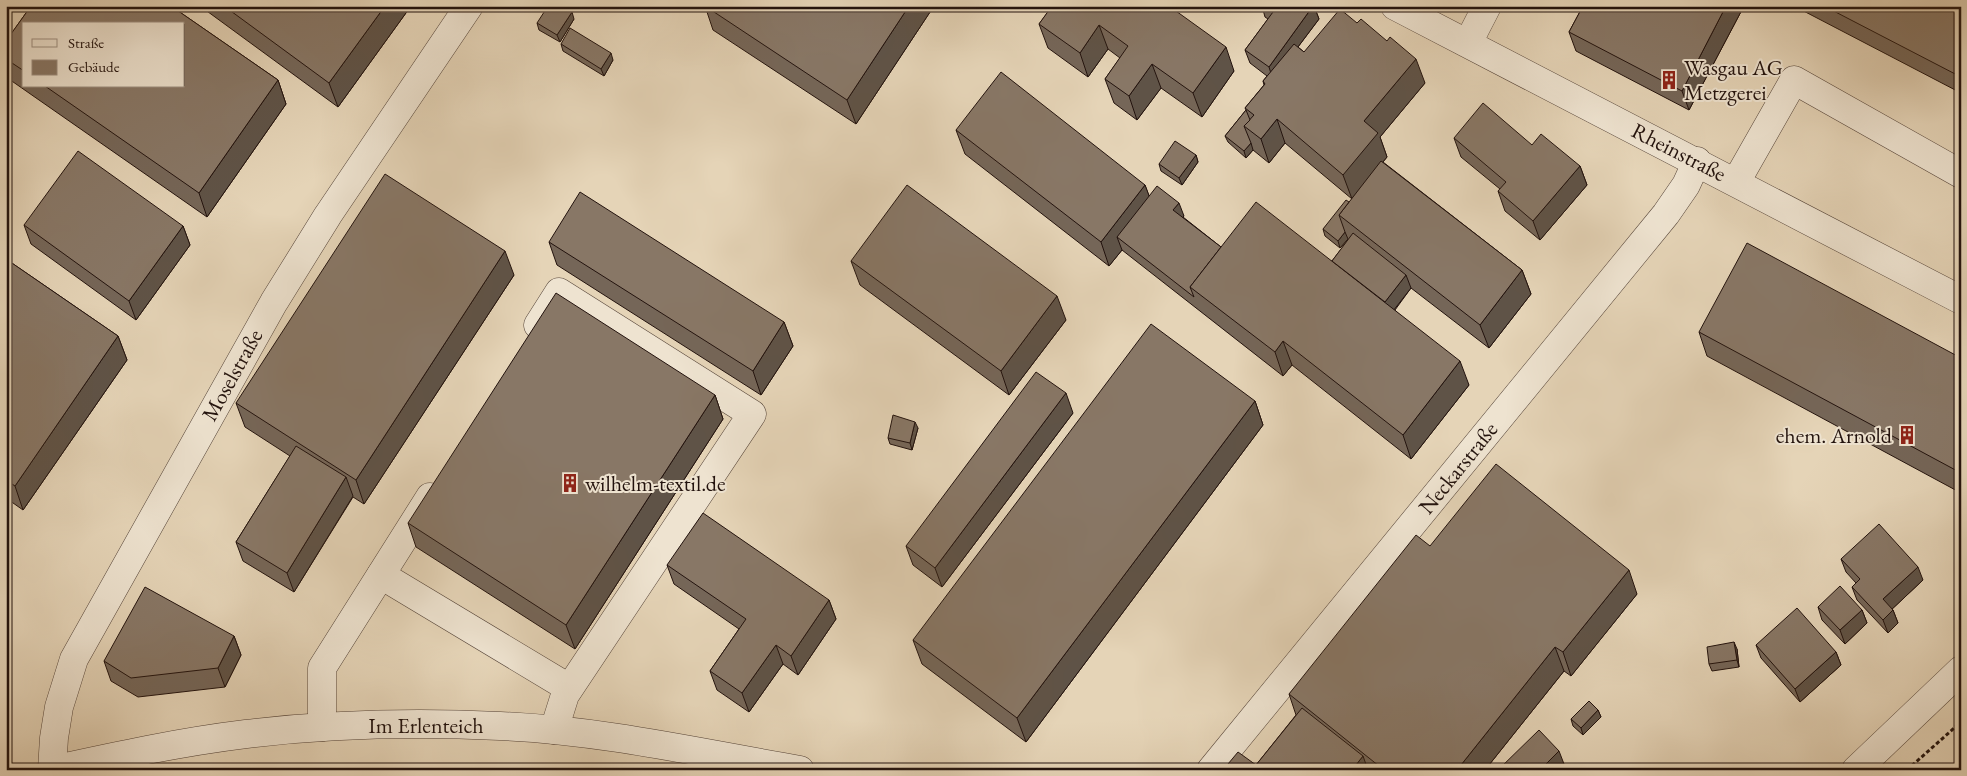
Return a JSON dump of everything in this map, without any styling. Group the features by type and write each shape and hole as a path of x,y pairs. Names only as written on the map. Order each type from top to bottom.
{"street":[{"name":"Moselstraße","path":"52,770 54,738 59,707 78,651 274,302 328,215 469,6"},
{"name":"Rheinstraße","path":"1396,6 1961,300"},
{"path":"1468,43 1487,6"},
{"path":"1736,182 1794,80 1961,174"},
{"name":"Neckarstraße","path":"1211,770 1666,214 1686,186 1697,162"},
{"path":"527,342 559,292 752,414 569,688 554,730"},
{"path":"322,727 322,668 444,475"},
{"path":"381,575 569,688"},
{"path":"1856,770 1961,670"},
{"name":"Im Erlenteich","path":"52,770 157,748 245,734 322,727 419,724 501,726 554,730 609,737 800,770"}],"path":[{"path":"1908,770 1961,722"}],"building":[{"path":"31,6 171,6 278,80 199,193 48,88 185,88 185,22 22,22 22,70 6,59 6,41"},
{"path":"224,6 385,6 329,83"},
{"path":"548,6 562,6 572,12 557,35 537,23"},
{"path":"705,6 909,6 847,100"},
{"path":"1052,6 1169,6 1226,47 1193,93 1152,64 1129,96 1105,79 1128,46 1099,25 1080,53 1039,24"},
{"path":"1265,6 1313,6 1269,67 1245,50 1273,12"},
{"name":"Wasgau AG Metzgerei","path":"1583,6 1726,6 1682,91 1569,32"},
{"name":"Wasgau AG Metzgerei","path":"1824,6 1961,6 1961,77"},
{"path":"1340,9 1357,23 1361,19 1387,41 1390,37 1416,59 1364,121 1378,133 1343,175 1277,119 1261,139 1244,126 1254,115 1245,108 1265,84 1263,81 1294,44 1304,52"},
{"path":"570,28 611,53 601,69 561,44"},
{"path":"1001,72 1145,185 1101,242 956,130"},
{"path":"1483,103 1532,145 1541,134 1580,166 1533,221 1498,191 1506,182 1454,138"},
{"path":"1246,110 1250,120 1244,126 1251,143 1244,151 1225,136"},
{"path":"1175,141 1196,155 1179,178 1159,164"},
{"path":"78,151 183,226 129,301 24,225"},
{"path":"1381,161 1522,270 1480,325 1339,215"},
{"path":"385,174 505,251 356,480 236,403"},
{"path":"907,185 1057,296 1001,371 851,261"},
{"path":"1157,186 1179,203 1173,210 1221,247 1190,287 1194,297 1117,237"},
{"path":"580,192 784,322 753,371 549,242"},
{"path":"1346,200 1349,202 1339,215 1345,232 1338,241 1323,229"},
{"path":"1256,202 1460,361 1403,435 1283,341 1275,352 1190,287"},
{"path":"1353,233 1406,275 1385,302 1332,261"},
{"name":"ehem. Arnold","path":"1747,243 1961,358 1961,473 1699,332"},
{"path":"6,259 118,336 15,486 6,480"},
{"name":"wilhelm-textil.de","path":"556,293 715,395 566,625 408,523"},
{"path":"1151,324 1255,401 1017,718 913,640"},
{"path":"1036,372 1066,393 935,568 906,546"},
{"path":"893,415 915,422 910,443 888,438"},
{"path":"296,446 346,477 287,573 236,542"},
{"path":"1496,464 1629,570 1563,652 1555,647 1457,770 1384,770 1289,694 1416,535 1430,546"},
{"path":"703,513 829,600 791,656 776,645 742,693 710,671 746,619 667,565"},
{"path":"1879,524 1918,567 1883,599 1893,610 1883,620 1852,587 1860,579 1841,559"},
{"path":"1840,586 1862,610 1840,630 1818,607"},
{"path":"145,587 234,636 218,668 131,678 104,661"},
{"path":"1797,608 1836,652 1795,689 1756,645"},
{"path":"1734,642 1737,660 1709,664 1707,647"},
{"path":"1589,701 1598,710 1581,728 1571,719"},
{"path":"1302,708 1363,756 1352,770 1223,770 1238,752 1256,765"},
{"path":"1539,730 1559,751 1540,770 1498,770"},
{"path":"274,766 275,770 262,770"}],"place":[{"name":"Wasgau AG Metzgerei","path":"1669,80"},
{"name":"ehem. Arnold","path":"1907,435"},
{"name":"wilhelm-textil.de","path":"570,483"}]}
